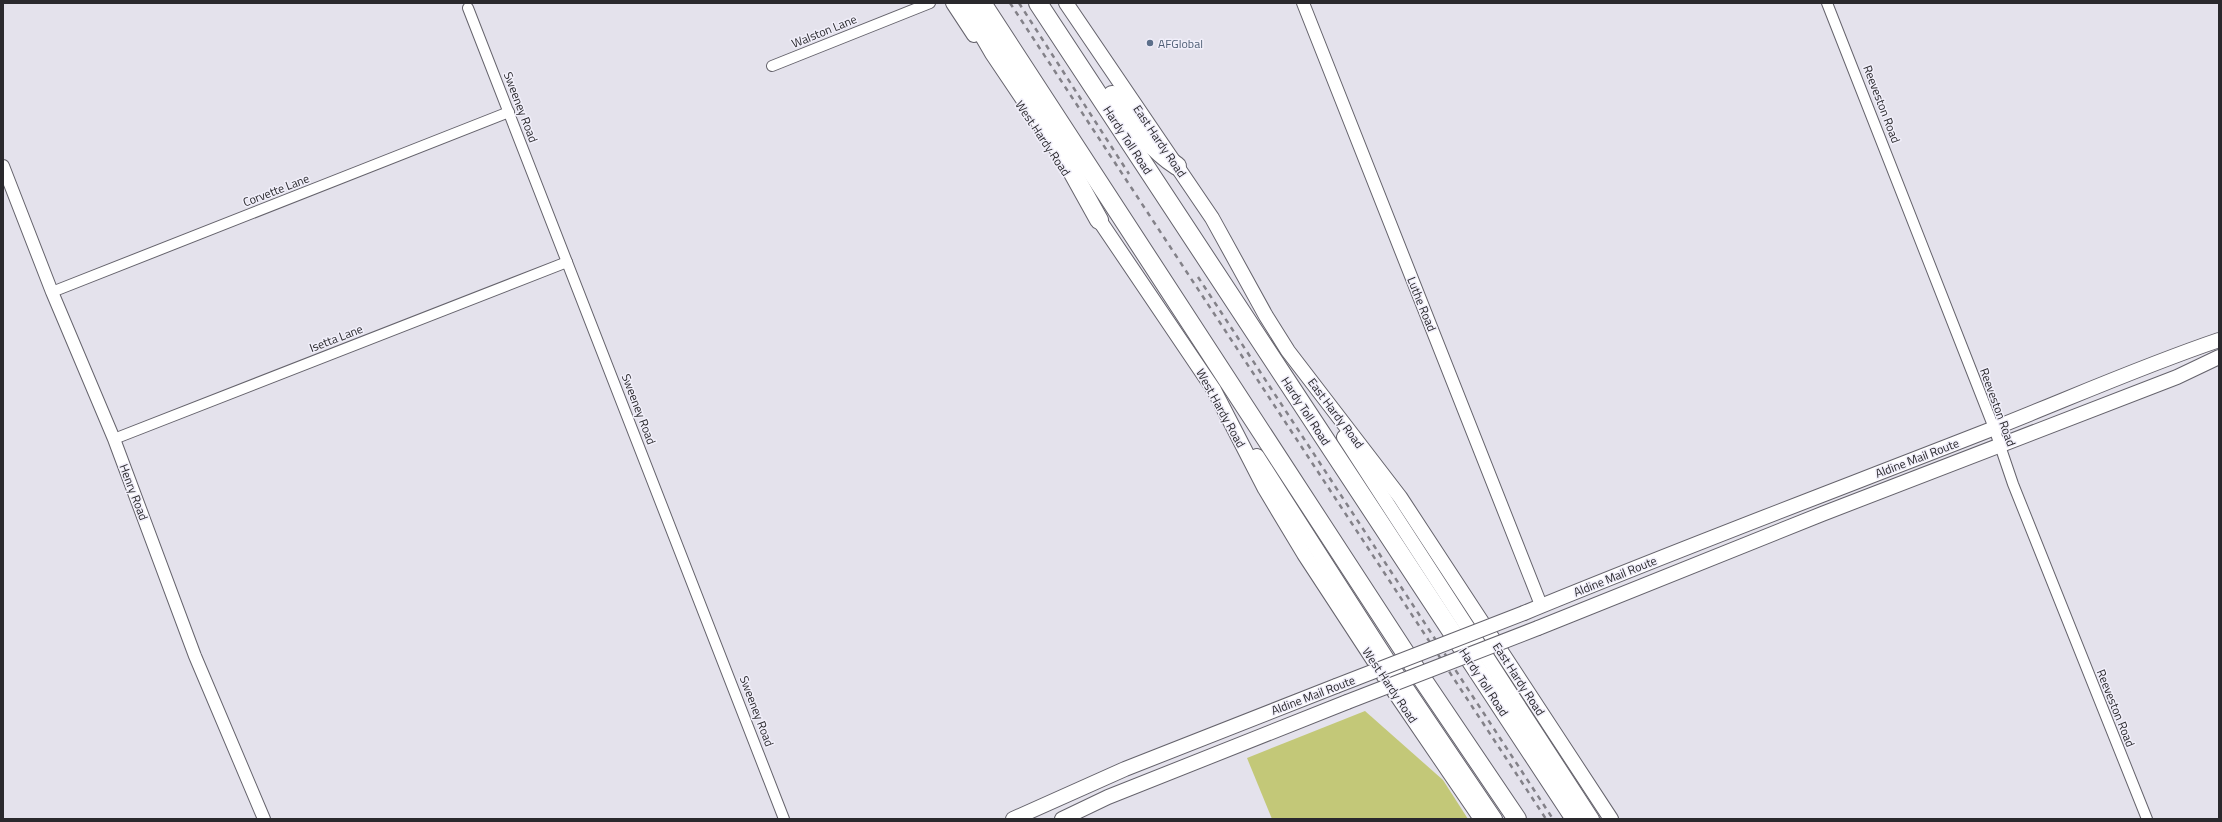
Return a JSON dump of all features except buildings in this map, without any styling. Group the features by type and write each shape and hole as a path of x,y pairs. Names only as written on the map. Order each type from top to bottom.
{"highway":[{"path":"965,3 994,53 1064,157 1099,220"},
{"path":"982,3 1421,677 1517,819"},
{"name":"Hardy Toll Road","path":"1038,3 1575,819"},
{"path":"1050,3 1096,74 1134,126 1163,157 1177,166"}],"main road":[{"name":"West Hardy Road","path":"954,3 1214,390 1265,488 1304,554 1391,687 1481,819"},
{"name":"East Hardy Road","path":"1066,3 1212,218 1266,316 1288,351 1400,497 1611,819"},
{"name":"Aldine Mail Route","path":"1013,819 1063,796 1216,732 1392,665 1680,550 1994,428 2146,367 2167,357 2219,340"},
{"path":"1288,351 1470,634 1592,819"},
{"name":"Aldine Mail Route","path":"1067,816 1108,797 1346,702 1688,569 1822,514 2177,377 2219,357"},
{"path":"2146,367 2153,385"},
{"path":"1214,390 1392,665 1495,819"},
{"path":"1816,497 1822,514"},
{"path":"1680,550 1688,569"},
{"path":"1216,732 1227,750"},
{"path":"1063,796 1067,816"}],"street":[{"name":"Walston Lane","path":"772,66 930,3"},
{"name":"Luthe Road","path":"1303,3 1541,606"},
{"name":"Reeveston Road","path":"1827,3 1994,428 1999,445 2147,819"},
{"name":"Sweeney Road","path":"468,8 784,819"},
{"name":"Corvette Lane","path":"52,292 509,112"},
{"name":"Henry Road","path":"3,166 52,292 114,439 196,656 264,819"},
{"name":"Isetta Lane","path":"114,439 568,262"}],"green space":[{"path":"1365,711 1443,780 1468,819 1272,819 1247,758"}],"railway":[{"path":"1010,3 1546,819"},
{"path":"1019,3 1129,174"},
{"path":"1198,277 1553,819"}],"place":[{"name":"AFGlobal","path":"1150,43"}]}
